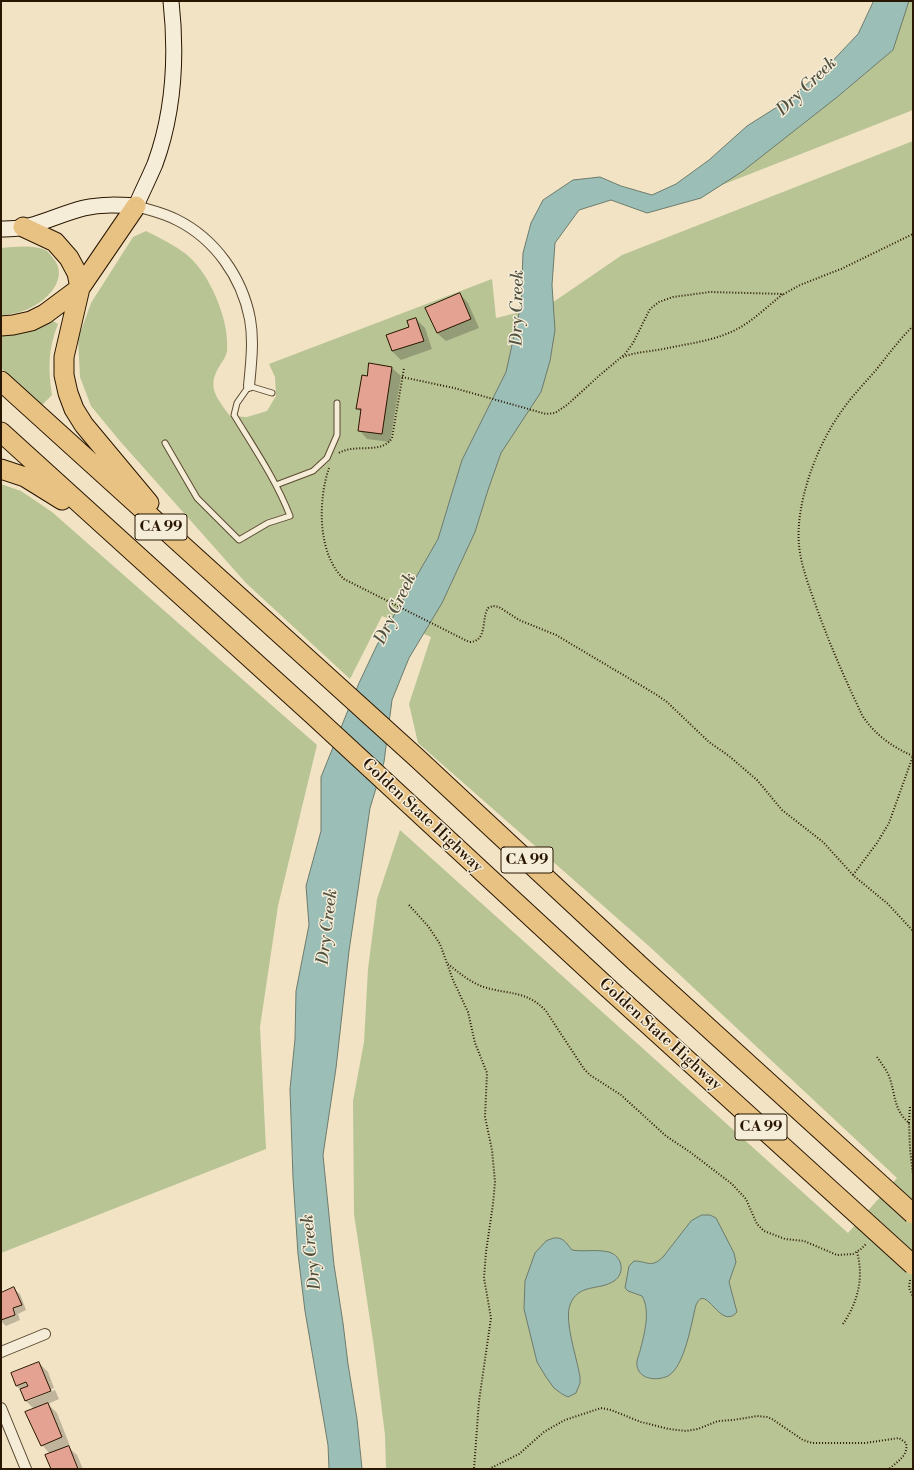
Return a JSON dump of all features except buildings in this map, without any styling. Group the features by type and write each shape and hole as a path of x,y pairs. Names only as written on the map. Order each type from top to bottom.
{"highway":[{"path":"1,326 30,321 45,314 80,288 136,206"},
{"path":"23,227 55,242 69,258 77,273 80,288 64,356 64,375 68,393 74,409 84,425 196,559"},
{"name":"CA 99","path":"1,381 417,758 636,962 913,1214"},
{"name":"Golden State Highway","path":"1,432 399,794 912,1272"},
{"path":"1,469 25,477 100,522"}],"street":[{"path":"136,206 155,163 170,105 174,50 171,1"},
{"path":"1,229 23,227 42,223 85,208 114,205 136,206 159,212 193,230 220,254 231,269 240,286 250,321 252,362 250,386"},
{"path":"1,1352 45,1334"},
{"path":"1,1408 26,1469"}],"lane":[{"path":"164,443 197,498 239,540 268,523 290,516 283,497 234,415 237,403 250,386 272,393"},
{"path":"276,485 313,471 327,458 337,435 337,403"}],"path":[{"path":"619,359 630,354 657,351 729,333 744,325 784,294 800,285 841,269 913,234"},
{"path":"402,377 454,388 546,414 555,413 568,405 600,374 625,354 650,309 658,302 665,299 710,292 784,294"},
{"path":"853,875 877,843 889,823 913,756 896,748 879,735 862,714 829,641 813,599 801,559 799,535 800,514 808,483 821,449 834,423 847,403 913,326"},
{"path":"338,454 348,448 374,448 390,442 392,438 404,368"},
{"path":"330,466 323,490 324,544 338,574 350,583 469,642 479,639 488,608 494,606 499,607 525,623 556,635 667,702 709,742 729,756 757,780 782,810 823,842 853,875 888,904 913,931"},
{"path":"409,905 433,932 448,964 453,980 466,1008 475,1044 485,1067 487,1080 486,1117 494,1171 493,1204 484,1278 491,1318 479,1402 474,1469"},
{"path":"448,964 482,987 525,996 539,1004 546,1011 584,1069 590,1075 621,1095 666,1136 703,1161 732,1184 746,1199 757,1224 764,1231 785,1239 804,1241 837,1255 847,1255 857,1252 861,1250 869,1241"},
{"path":"877,1057 889,1075 897,1109 909,1123"},
{"path":"910,1106 910,1149 913,1175"},
{"path":"843,1324 852,1309 859,1290 860,1270 857,1252"},
{"path":"912,1272 909,1284 913,1298"},
{"path":"489,1469 519,1454 544,1432 554,1426 595,1410 606,1408 634,1420 679,1430 691,1431 718,1421 757,1416 767,1417 803,1440 812,1443 865,1443 900,1438 906,1443 905,1453 889,1469"}],"green space":[{"path":"884,1 913,1 913,110 653,212 858,61"},
{"path":"913,141 913,1469 386,1469 385,1435 374,1347 354,1214 353,1101 364,1042 368,969 377,899 400,830 848,1233 897,1178 650,947 418,743 409,704 431,637 382,616 350,679 246,583 119,440 91,406 80,377 78,339 91,303 133,237 146,231 186,254 195,262 210,285 217,298 225,326 227,351 225,358 215,374 215,393 230,416 247,417 267,411 276,396 275,377 269,364 492,279 496,318 549,305 622,255"},
{"path":"36,247 47,251 58,266 59,273 58,281 49,295 25,310 1,316 1,248"},
{"path":"53,321 58,324 52,342 50,359 52,395 42,405 1,368 1,335 34,329"},
{"path":"1,484 21,491 52,512 317,745 278,906 260,1027 266,1149 1,1253"}],"water":[{"name":"Dry Creek","path":"874,1 909,1 893,50 836,98 743,171 701,198 647,213 611,200 579,210 555,243 552,285 555,330 550,361 541,392 501,453 475,532 442,603 409,658 392,700 384,762 370,808 349,951 336,1068 323,1155 334,1265 357,1419 362,1469 329,1469 328,1445 305,1311 298,1254 293,1178 290,1089 295,1039 296,991 309,925 306,886 321,831 321,777 359,683 377,645 438,539 462,460 506,372 521,304 523,253 531,223 543,200 573,180 600,177 621,186 652,195 676,184 709,160 747,126 785,102 823,71 858,34"},
{"path":"702,1215 710,1215 716,1218 734,1253 736,1262 729,1282 737,1312 731,1316 725,1316 709,1302 704,1299 700,1299 696,1305 683,1354 674,1371 664,1378 654,1379 645,1377 639,1371 637,1360 645,1331 645,1302 642,1296 628,1291 625,1288 629,1266 634,1261 652,1264 659,1261 691,1221"},
{"path":"554,1238 560,1238 563,1240 572,1250 609,1252 617,1257 621,1265 618,1278 608,1284 583,1290 578,1293 570,1305 570,1330 580,1383 576,1393 568,1397 554,1388 537,1362 524,1309 525,1281 535,1253 546,1241"}]}
